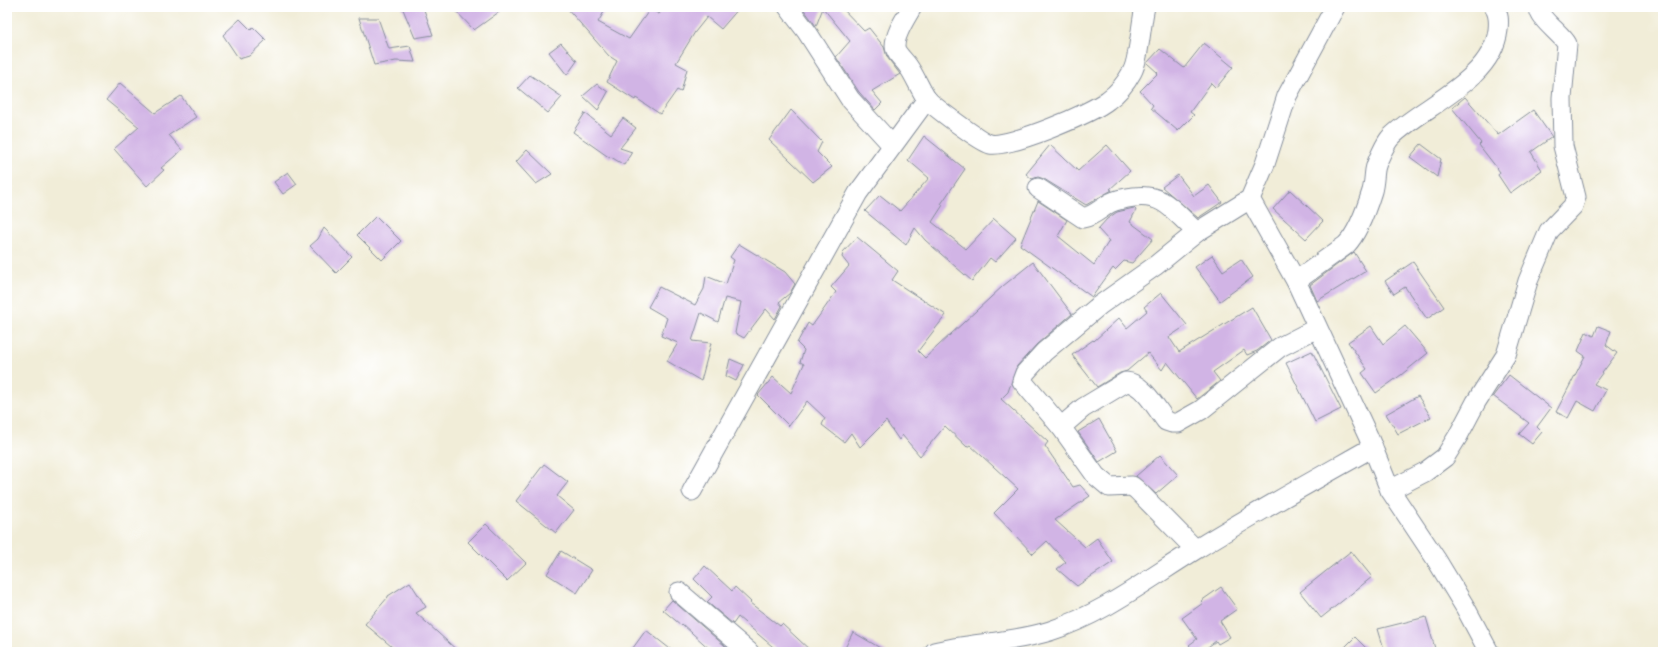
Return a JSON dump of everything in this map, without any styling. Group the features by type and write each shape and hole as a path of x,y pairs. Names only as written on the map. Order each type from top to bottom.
{"street":[{"path":"788,7 807,32 850,99 892,145"},
{"path":"912,7 897,37 895,47 927,99 984,142 994,144 1026,137 1086,114 1108,100 1125,84 1133,70 1145,7"},
{"path":"1195,550 1132,486 1109,487 1096,476 1061,427 1022,381 1025,373 1044,352 1100,305 1155,266 1197,232 1250,199 1264,164 1287,96 1335,7"},
{"path":"1296,281 1352,239 1372,190 1376,168 1390,138 1446,98 1479,68 1491,50 1497,34 1498,15 1494,7"},
{"path":"1390,490 1425,472 1445,457 1476,402 1506,355 1528,281 1549,231 1573,206 1576,197 1563,146 1562,98 1567,44 1564,38 1541,16 1538,7"},
{"path":"692,491 858,193 927,99"},
{"path":"1038,188 1083,218 1089,217 1110,203 1123,198 1147,196 1158,199 1169,206 1197,232"},
{"path":"1250,199 1296,281 1373,447 1390,490 1436,558 1472,619 1489,652"},
{"path":"1061,427 1083,408 1126,382 1131,382 1138,386 1166,421 1178,423 1201,410 1280,347 1317,328"},
{"path":"934,652 953,647 1007,646 1050,631 1105,607 1195,550 1373,447"},
{"path":"680,592 749,652"}],"building":[{"path":"402,7 423,7 433,35 415,38"},
{"path":"452,7 506,7 474,30"},
{"path":"566,7 598,7 604,12 598,22 629,39 650,9 659,14 665,7 740,7 721,29 707,17 695,32 676,63 687,69 681,92 677,90 660,114 636,98 635,100 607,82 617,61 609,56"},
{"path":"802,7 841,7 864,31 869,28 884,47 887,57 900,74 872,91 882,103 875,110 859,92 836,57 850,41 823,8 816,26"},
{"path":"359,18 378,18 389,49 410,46 415,62 396,61 374,65"},
{"path":"240,19 251,30 253,27 266,40 249,56 239,59 223,35"},
{"path":"561,43 577,61 567,75 549,52"},
{"path":"1204,43 1233,67 1216,88 1211,83 1190,112 1194,115 1178,131 1151,108 1153,105 1140,91 1158,73 1147,63 1160,49 1184,68"},
{"path":"530,75 562,97 548,113 518,88"},
{"path":"120,83 155,113 181,96 196,117 169,135 182,150 161,168 164,170 147,186 114,149 139,127 106,100"},
{"path":"597,84 608,92 598,110 583,96"},
{"path":"1465,97 1498,135 1533,110 1552,137 1531,152 1542,170 1510,193 1498,175 1500,172 1479,145 1481,143 1452,108"},
{"path":"791,110 822,142 817,152 832,167 813,182 769,140"},
{"path":"585,113 611,134 623,118 636,128 620,148 632,152 624,165 611,157 610,158 573,132"},
{"path":"924,136 965,169 941,204 943,205 932,222 966,249 994,219 1016,238 995,262 990,258 972,281 925,240 915,228 906,245 865,211 880,195 900,211 929,178 908,160"},
{"path":"1421,144 1441,159 1437,177 1410,157"},
{"path":"1050,145 1078,171 1107,145 1130,171 1110,189 1112,190 1086,205 1044,179 1038,177 1032,179 1026,174"},
{"path":"527,150 552,174 536,184 516,162"},
{"path":"288,172 297,184 283,194 274,182"},
{"path":"1178,175 1194,196 1209,185 1222,202 1198,218 1162,187"},
{"path":"1290,190 1323,221 1306,239 1273,209"},
{"path":"1038,201 1067,220 1058,236 1094,265 1109,241 1098,229 1107,219 1117,212 1134,208 1136,210 1130,222 1153,239 1132,263 1124,261 1115,270 1113,268 1092,297 1020,245"},
{"path":"376,216 401,241 382,260 357,235"},
{"path":"324,228 352,257 336,273 310,246 318,239"},
{"path":"857,237 898,271 892,280 946,315 918,351 925,358 1003,286 1033,262 1072,314 1037,344 1017,366 1008,392 1001,399 1048,442 1045,446 1073,487 1080,485 1090,496 1055,520 1085,547 1097,538 1113,562 1077,586 1057,569 1066,562 1047,541 1033,554 994,513 1018,489 970,445 967,447 945,426 920,456 902,435 899,440 886,421 860,447 851,433 844,442 822,425 825,418 807,401 789,426 758,395 773,377 791,393 804,364 800,362 804,350 797,343 808,323 812,326 836,292 831,287 849,266 842,257 842,253"},
{"path":"739,244 785,272 795,284 790,293 779,302 782,306 775,319 766,309 744,338 735,333 741,302 725,298 718,322 701,313 692,341 711,343 701,381 667,361 678,343 661,336 667,318 648,307 659,287 695,305 704,289 706,276 726,284 734,260 730,257"},
{"path":"1354,252 1366,271 1317,301 1310,285"},
{"path":"1212,255 1223,271 1241,259 1253,277 1220,301 1195,267"},
{"path":"1413,262 1444,307 1427,319 1405,287 1394,294 1385,281"},
{"path":"1161,293 1187,325 1169,337 1179,352 1252,307 1271,340 1257,351 1247,355 1244,350 1213,372 1220,381 1197,399 1167,362 1162,370 1148,353 1127,371 1120,373 1097,387 1072,355 1093,340 1094,341 1119,318 1127,328 1147,311 1144,307"},
{"path":"1371,326 1383,344 1405,326 1428,353 1376,393 1362,373 1367,369 1348,342"},
{"path":"1598,326 1611,331 1606,345 1617,353 1594,384 1606,390 1595,411 1577,401 1568,418 1556,412 1585,356 1578,351 1586,332 1594,336"},
{"path":"1312,351 1341,409 1315,422 1286,363"},
{"path":"730,359 744,365 736,381 726,376"},
{"path":"1509,375 1551,408 1537,427 1542,432 1532,444 1519,434 1529,423 1493,396"},
{"path":"1418,396 1431,417 1398,434 1386,414"},
{"path":"1099,419 1117,451 1099,462 1078,432"},
{"path":"1160,455 1178,475 1156,494 1136,476"},
{"path":"544,464 568,482 557,496 574,510 556,533 516,501"},
{"path":"486,524 526,563 507,581 468,542"},
{"path":"561,551 592,570 577,593 547,574"},
{"path":"1351,551 1372,577 1321,618 1300,592"},
{"path":"705,566 732,591 735,587 751,602 750,603 780,626 782,624 812,652 779,652 738,617 733,624 707,602 712,597 694,579"},
{"path":"410,582 426,607 416,613 459,652 398,652 365,624 388,596"},
{"path":"1221,587 1237,609 1220,621 1230,637 1218,644 1216,641 1201,652 1195,652 1189,645 1197,639 1182,618 1203,603 1201,601"},
{"path":"672,600 732,652 713,652 682,624 681,625 663,610"},
{"path":"1426,617 1436,652 1385,652 1378,629"},
{"path":"646,630 674,652 630,652"},
{"path":"853,632 887,652 843,652"},
{"path":"1355,637 1370,652 1340,652"}]}
